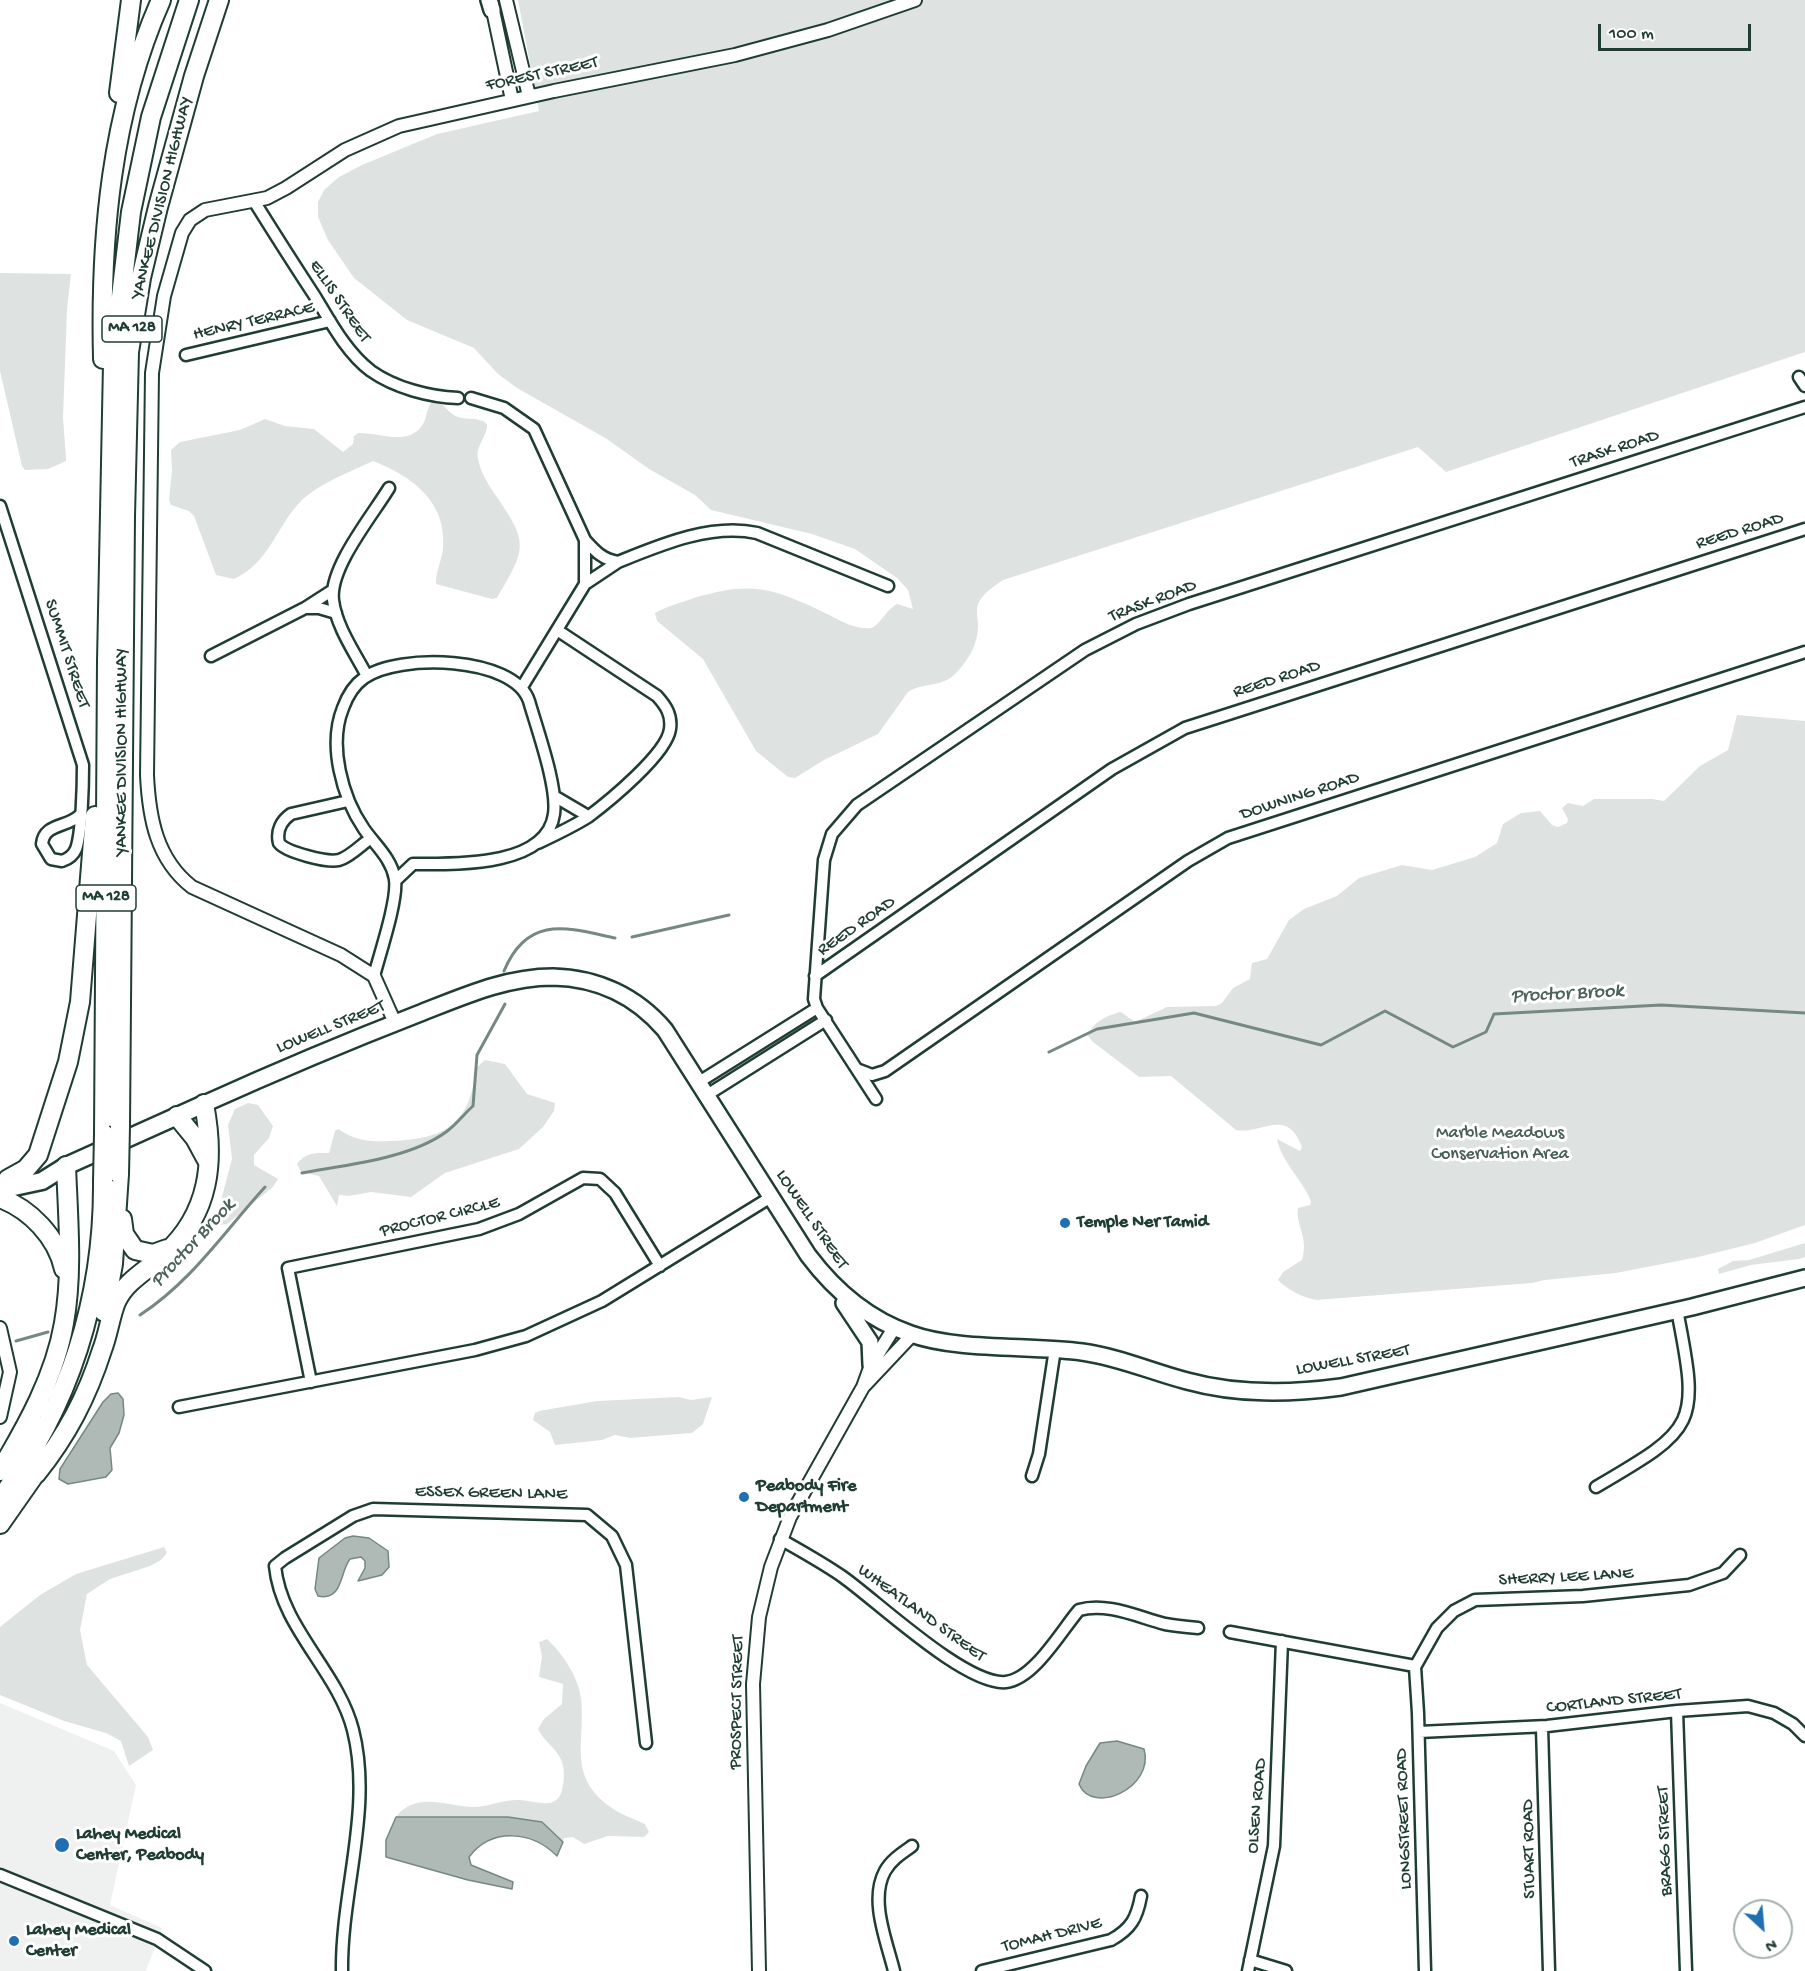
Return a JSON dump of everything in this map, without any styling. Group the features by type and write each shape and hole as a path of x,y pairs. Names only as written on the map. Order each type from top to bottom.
{"highway":[{"path":"109,498 103,332 106,227 116,149 117,110 131,0"},
{"path":"116,149 138,61 161,0"},
{"name":"YANKEE DIVISION HIGHWAY","path":"112,1130 107,662 114,355 131,212 152,117 189,0"},
{"name":"YANKEE DIVISION HIGHWAY","path":"0,1524 36,1474 72,1409 98,1338 113,1264 111,1177 129,352 134,314 153,230 194,76 219,0"},
{"path":"3,1183 26,1169 38,1155 60,1092 74,1037 80,1002 107,662"},
{"path":"36,1474 68,1433 84,1400 122,1292 172,1247 187,1229 198,1208 206,1182 211,1143 204,1104"},
{"path":"177,1116 195,1138 208,1162"},
{"path":"0,1471 27,1423 51,1368 64,1325 68,1285 66,1166"},
{"path":"111,1177 129,1243 143,1253 153,1254 172,1247"},
{"name":"YANKEE DIVISION HIGHWAY","path":"0,1499 50,1420 79,1352 98,1269 111,1177"},
{"path":"0,1197 29,1213 49,1235 61,1257 68,1285"}],"main road":[{"name":"LOWELL STREET","path":"3,1183 66,1166 204,1104 395,1023 477,992 516,981 551,977 588,981 625,995 654,1017 703,1089 808,1255 835,1288 856,1306 894,1328 912,1335 951,1342 1055,1349 1101,1355 1187,1381 1228,1390 1294,1393 1366,1382 1805,1278"},
{"path":"835,1288 866,1333 870,1342 870,1365"}],"street":[{"path":"506,0 529,96"},
{"name":"FOREST STREET","path":"190,219 205,210 254,201 286,188 345,150 384,131 417,121 752,51 828,30 915,0"},
{"path":"491,3 512,100"},
{"name":"ELLIS STREET","path":"254,201 330,321 355,355 381,377 417,391 458,398"},
{"name":"YANKEE DIVISION HIGHWAY","path":"190,219 182,233 164,296 152,373 147,775 150,812 160,846 175,871 192,887 341,955 375,976"},
{"name":"HENRY TERRACE","path":"186,356 330,321"},
{"path":"471,398 504,408 524,419 534,429 585,540 603,558 618,562"},
{"name":"TRASK ROAD","path":"817,1008 815,976 824,860 832,834 847,814 878,790 1085,650 1118,632 1171,610 1805,407"},
{"path":"367,676 336,613 333,590 340,567 389,488"},
{"name":"SUMMIT STREET","path":"0,506 81,757 83,773 80,815 75,851 67,859 51,859 43,850 45,833 55,826 71,822 80,815"},
{"name":"REED ROAD","path":"815,976 1113,770 1185,728 1805,529"},
{"path":"522,687 585,584 618,562 703,534 737,530 757,533 888,586"},
{"path":"585,540 585,584"},
{"path":"211,656 305,608 333,590"},
{"path":"305,608 319,608 336,613"},
{"path":"385,855 413,864 489,862 530,846 588,816 662,748 670,730 669,711 648,690 557,630"},
{"name":"DOWNING ROAD","path":"859,1070 872,1075 885,1071 1188,861 1228,838 1805,652"},
{"path":"395,1023 375,976 395,881 385,855 371,838 348,801 341,771 338,729 348,697 367,676 404,664 452,664 499,673 522,687 529,701 554,796 554,815 551,824 542,837 530,846"},
{"path":"554,796 588,816"},
{"path":"348,801 291,814 285,818 278,831 279,843 289,851 331,860 345,857 371,838"},
{"path":"395,881 413,864"},
{"path":"703,1089 817,1008 876,1099"},
{"path":"703,1089 826,1020"},
{"name":"PROCTOR CIRCLE","path":"311,1382 288,1268 479,1229 519,1214 575,1181 592,1177 608,1184 615,1193 660,1266"},
{"path":"179,1407 476,1350 526,1336 586,1310 771,1197"},
{"path":"1596,1487 1658,1450 1682,1425 1690,1401 1691,1386 1677,1310"},
{"path":"0,1328 10,1372 9,1385 0,1417"},
{"name":"PROSPECT STREET","path":"759,1971 754,1660 764,1592 780,1539 805,1488 863,1387 870,1365 894,1328"},
{"name":"PROSPECT STREET","path":"863,1387 912,1335"},
{"path":"1032,1476 1039,1454 1055,1349"},
{"name":"ESSEX GREEN LANE","path":"342,1971 342,1926 357,1826 357,1768 353,1731 344,1706 283,1601 275,1566 353,1516 373,1509 587,1515 612,1536 626,1565 646,1743"},
{"name":"WHEATLAND STREET","path":"780,1539 842,1576 916,1635 982,1678 1007,1682 1033,1671 1079,1610 1090,1607 1169,1625 1198,1628"},
{"name":"SHERRY LEE LANE","path":"1415,1666 1444,1618 1475,1600 1583,1596 1689,1585 1723,1573 1740,1555"},
{"path":"1230,1632 1415,1666"},
{"name":"OLSEN ROAD","path":"1249,1966 1274,1846 1282,1641"},
{"name":"LONGSTREET ROAD","path":"1415,1666 1419,1732 1425,1971"},
{"name":"CORTLAND STREET","path":"1419,1732 1542,1727 1677,1711 1748,1706 1774,1713 1792,1724 1805,1736"},
{"name":"BRAGG STREET","path":"1677,1711 1686,1971"},
{"name":"STUART ROAD","path":"1542,1727 1549,1971"},
{"path":"894,1971 881,1916 879,1893 885,1871 893,1861 912,1846"},
{"path":"0,1875 157,1939 205,1971"},
{"name":"TOMAH DRIVE","path":"982,1971 1111,1940 1129,1929 1135,1920 1142,1896"},
{"path":"1249,1966 1286,1971"}],"shaded area":[{"path":"118,1393 123,1399 124,1415 119,1433 110,1448 112,1470 106,1477 68,1484 59,1479 60,1469 103,1402 111,1394"},
{"path":"353,1536 369,1538 388,1551 389,1567 382,1575 358,1581 365,1568 365,1561 361,1557 350,1559 336,1590 326,1597 318,1596 315,1589 319,1558 345,1538"},
{"name":"Lahey Medical Center, Peabody","path":"0,1703 114,1751 136,1785 110,1905 162,1928 146,1971 0,1971"},
{"path":"1117,1741 1144,1749 1145,1763 1132,1786 1108,1797 1096,1798 1086,1793 1079,1784 1086,1766 1100,1743"},
{"path":"396,1817 508,1817 542,1822 563,1842 557,1856 536,1841 524,1837 500,1837 478,1847 469,1857 471,1865 513,1882 512,1889 468,1880 386,1857 386,1840"}],"green space":[{"path":"518,0 1805,0 1805,352 1446,472 1418,447 1003,580 981,598 977,610 978,632 974,645 955,674 944,681 908,692 878,734 824,760 795,778 788,777 756,751 703,659 657,621 655,613 712,593 743,588 758,589 772,591 802,602 850,625 871,628 897,604 913,609 908,590 897,578 855,549 812,534 711,510 695,495 649,469 607,439 517,388 498,374 474,348 407,320 354,278 328,240 318,217 318,202 324,190 339,177 362,165 437,134 539,111"},
{"path":"0,273 71,274 67,310 63,418 66,461 48,469 25,470 22,466 0,371"},
{"path":"433,401 440,403 458,417 487,424 486,433 478,450 479,464 482,473 513,523 520,545 514,567 497,598 492,599 436,584 443,548 443,532 433,504 424,493 401,474 373,461 327,482 303,499 257,563 234,579 216,575 194,516 189,511 171,505 169,500 172,471 171,450 180,442 240,430 265,419 285,426 314,429 343,452 353,444 354,436 358,433 400,437 415,433 423,424"},
{"name":"Marble Meadows Conservation Area","path":"1737,715 1805,721 1805,1225 1755,1243 1698,1257 1616,1273 1532,1283 1316,1300 1296,1293 1282,1284 1278,1280 1283,1272 1302,1260 1304,1244 1298,1220 1298,1208 1310,1205 1311,1201 1283,1156 1277,1139 1300,1151 1302,1147 1296,1135 1289,1128 1281,1125 1236,1130 1171,1076 1139,1077 1093,1042 1088,1036 1093,1027 1106,1017 1121,1012 1135,1022 1167,1007 1216,1006 1222,1003 1233,988 1250,979 1252,963 1267,959 1289,920 1304,909 1337,896 1359,878 1402,865 1432,870 1475,857 1497,843 1503,824 1521,813 1540,811 1552,825 1558,827 1567,823 1568,819 1562,808 1568,803 1583,806 1594,799 1664,801 1700,766 1728,750"},
{"path":"485,1060 505,1064 527,1094 555,1103 554,1111 543,1127 519,1149 445,1173 411,1197 371,1192 349,1196 339,1195 337,1206 319,1176 301,1172 297,1164 304,1157 315,1153 329,1153 335,1131 338,1129 363,1140 391,1141 427,1137 452,1125 468,1103 476,1068"},
{"path":"248,1103 258,1105 273,1126 269,1138 254,1155 254,1165 278,1179 273,1187 227,1224 219,1225 216,1219 232,1159 228,1125 235,1109"},
{"path":"1805,1243 1805,1257 1751,1265 1719,1274 1718,1269 1733,1261 1749,1260"},
{"path":"679,1397 691,1400 712,1397 703,1424 692,1433 630,1438 615,1435 602,1440 555,1445 550,1432 533,1420 535,1413 539,1411 597,1401"},
{"path":"164,1547 167,1553 161,1560 110,1579 87,1594 80,1630 87,1665 148,1737 153,1750 129,1766 121,1741 106,1733 64,1721 0,1695 0,1627 40,1595 76,1574"},
{"path":"547,1639 569,1666 577,1681 582,1714 581,1758 588,1784 612,1808 645,1824 649,1832 644,1837 608,1836 584,1844 573,1837 564,1838 563,1842 542,1822 508,1817 396,1817 404,1809 421,1802 476,1807 514,1800 545,1803 556,1801 562,1790 564,1769 557,1753 538,1729 544,1719 562,1704 563,1684 539,1677 542,1656 539,1642"}],"waterway":[{"name":"Proctor Brook","path":"632,937 729,915"},
{"name":"Proctor Brook","path":"504,971 514,953 525,940 537,933 551,929 566,929 615,938"},
{"name":"Proctor Brook","path":"302,1173 396,1155 431,1141 450,1129 473,1106 477,1055 505,1004"},
{"name":"Proctor Brook","path":"1049,1052 1097,1029 1194,1013 1321,1045 1385,1011 1453,1047 1486,1032 1494,1014 1661,1005 1805,1013"},
{"name":"Proctor Brook","path":"140,1315 191,1272 265,1187"},
{"name":"Proctor Brook","path":"16,1341 48,1332"}],"place":[{"name":"Temple Ner Tamid","path":"1065,1223"},
{"name":"Peabody Fire Department","path":"744,1497"},
{"name":"Lahey Medical Center, Peabody","path":"62,1845"},
{"name":"Lahey Medical Center","path":"14,1941"}]}
